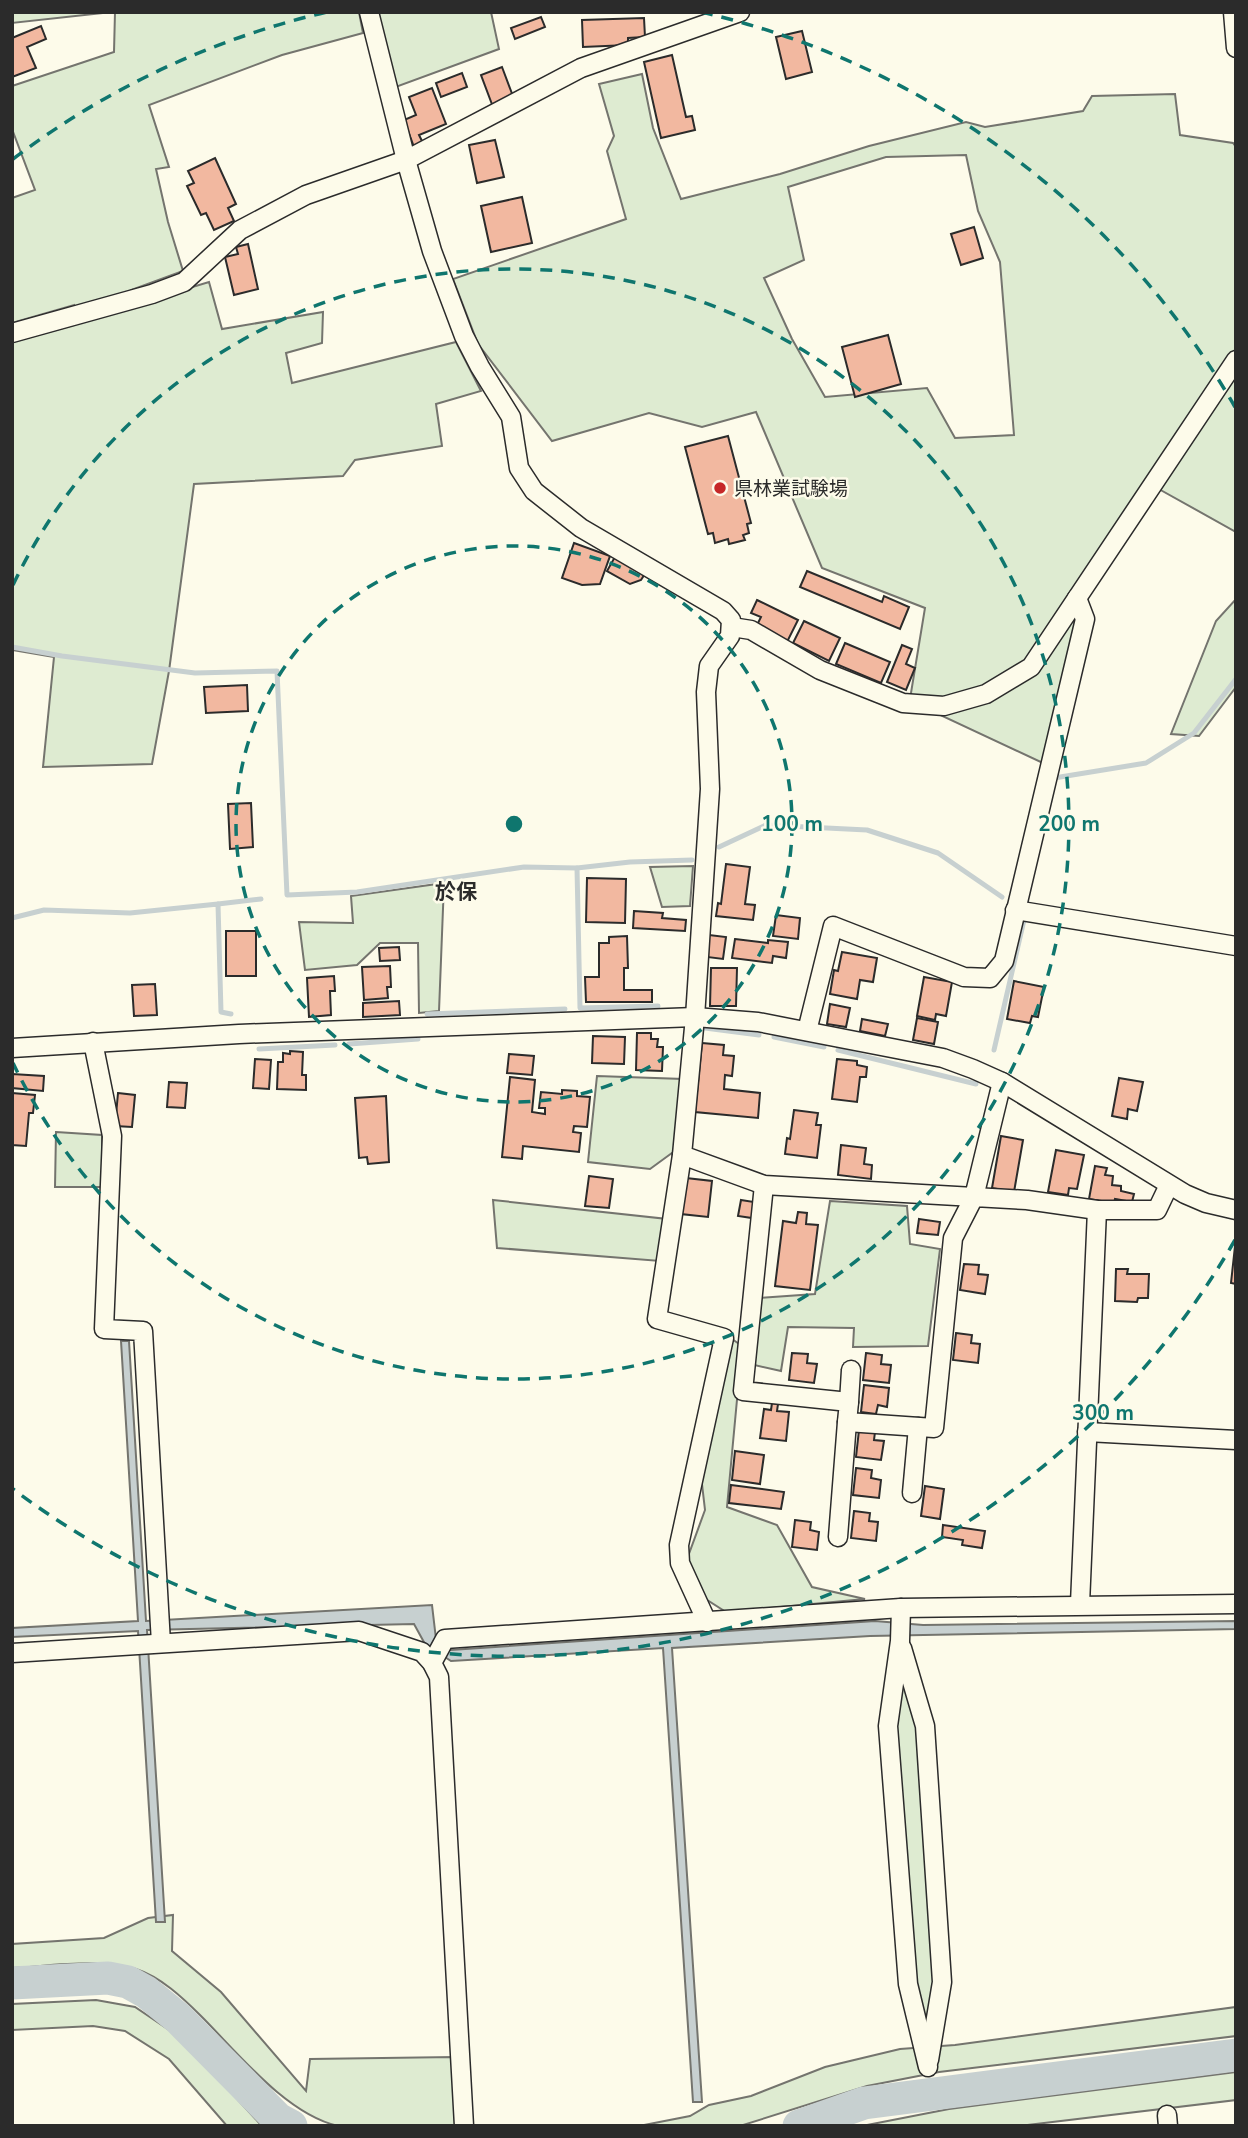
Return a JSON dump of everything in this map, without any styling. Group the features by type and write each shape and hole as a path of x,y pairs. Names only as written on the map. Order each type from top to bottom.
{"street":[{"path":"369,12 432,251 464,336 512,417 519,468 534,491 581,528 723,611 732,620 730,636 709,666 706,692 710,789 695,1017 682,1155 657,1319 724,1338 679,1545 680,1563 707,1622"},
{"path":"12,333 152,294 184,282 240,230 306,195 406,160 581,68 740,12"},
{"path":"1234,12 1236,48"},
{"path":"732,627 751,629 820,670 903,703 944,706 986,694 1031,667 1236,360"},
{"path":"807,1031 833,926 964,976 990,978 1004,961 1085,619 1077,598"},
{"path":"1015,910 1236,946"},
{"path":"12,1048 250,1034 695,1017 758,1022 943,1058 974,1069 1002,1082 1169,1185 1206,1203 1236,1210"},
{"path":"93,1042 112,1136 104,1329 143,1331 153,1636"},
{"path":"847,1422 934,1428 953,1238 974,1197 1002,1082"},
{"path":"682,1155 764,1185 1027,1200 1097,1210 1157,1210 1169,1185"},
{"path":"764,1185 743,1391 849,1402"},
{"path":"1080,1604 1097,1210"},
{"path":"838,1537 851,1370"},
{"path":"912,1493 918,1427"},
{"path":"1087,1432 1236,1440"},
{"path":"432,1663 445,1639 901,1608 1236,1604"},
{"path":"900,1642 925,1726 942,1982 928,2067 908,1984 888,1726 900,1642 901,1608"},
{"path":"12,1653 153,1636 359,1631 422,1652 439,1677 464,2126"}],"green space":[{"path":"12,12 112,12 12,23"},
{"path":"115,12 359,12 363,33 282,55 149,105 169,167 156,169 183,271 131,290 136,304 209,282 222,329 323,312 322,343 286,353 292,383 456,342 481,391 436,404 442,446 355,460 343,476 194,484 169,671 152,764 43,767 54,657 12,650 12,342 74,325 74,305 12,323 12,198 35,190 12,129 12,86 114,52"},
{"path":"377,12 491,12 499,49 393,88"},
{"path":"642,74 653,128 681,199 780,174 869,146 966,122 985,127 1083,111 1092,96 1175,94 1180,135 1233,143 1236,147 1236,349 1024,662 981,689 945,699 910,699 925,608 822,568 756,412 702,427 649,413 552,441 478,344 453,279 626,219 607,151 614,136 599,84","holes":["966,155 978,211 1000,262 1014,435 955,438 927,388 825,397 792,339 764,278 804,260 788,187 886,157"]},
{"path":"1236,368 1236,532 1157,488"},
{"path":"1236,599 1236,687 1199,736 1171,734 1216,621"},
{"path":"1070,620 1077,623 1045,764 938,714 988,698"},
{"path":"693,866 690,906 662,907 650,867"},
{"path":"444,883 439,1011 419,1013 418,943 380,943 357,965 305,970 299,922 353,923 351,896"},
{"path":"597,1076 683,1079 676,1150 650,1169 588,1162"},
{"path":"56,1132 102,1135 102,1187 55,1187"},
{"path":"493,1200 667,1219 660,1261 497,1248"},
{"path":"830,1201 907,1206 910,1244 940,1249 928,1346 853,1347 854,1328 788,1327 781,1371 750,1364 760,1298 815,1294"},
{"path":"732,1339 742,1346 727,1507 777,1525 812,1587 865,1599 726,1612 701,1596 686,1562 705,1510 700,1467"},
{"path":"901,1678 907,1682 918,1725 937,1977 930,2037 912,1982 894,1725"},
{"path":"173,1915 172,1951 221,1992 306,2091 310,2059 454,2057 455,2126 338,2126 319,2119 282,2096 171,1989 136,1969 91,1963 12,1968 12,1944 104,1938 148,1918"},
{"path":"96,2000 135,2007 181,2038 262,2126 227,2126 169,2059 125,2031 93,2026 12,2030 12,2004"},
{"path":"1236,2007 1236,2036 939,2072 867,2086 740,2126 639,2126 690,2116 709,2105 751,2096 825,2067 900,2049 955,2045"},
{"path":"1236,2072 1236,2100 1019,2126 862,2126 949,2109"}],"shaded area":[{"path":"121,1341 129,1341 146,1621 432,1605 436,1639 451,1650 875,1621 923,1625 1236,1621 1236,1629 870,1636 672,1648 702,2102 693,2102 663,1648 451,1661 425,1644 414,1624 147,1630 165,1922 156,1922 138,1631 12,1637 12,1628 138,1621"}],"building":[{"path":"541,17 545,27 515,39 511,28"},
{"path":"644,18 645,37 628,38 628,45 583,47 582,20"},
{"path":"41,26 46,39 27,47 36,68 12,77 12,38"},
{"path":"802,31 812,72 786,79 776,37"},
{"path":"672,55 686,117 692,116 695,130 661,138 644,62"},
{"path":"502,67 514,99 493,107 481,75"},
{"path":"462,73 467,87 441,97 436,83"},
{"path":"432,88 446,124 419,135 423,143 414,147 404,120 416,115 409,97"},
{"path":"495,140 504,177 477,183 469,145"},
{"path":"215,158 236,204 228,208 234,221 214,230 206,213 201,215 187,186 194,183 188,171"},
{"path":"522,197 532,243 491,252 481,206"},
{"path":"974,227 983,258 961,265 951,234"},
{"path":"248,244 258,289 234,295 225,257 238,254 236,247"},
{"path":"888,335 901,384 855,397 842,347"},
{"path":"728,436 751,523 747,524 749,533 743,535 745,540 729,544 728,539 715,543 713,533 708,534 685,447"},
{"path":"574,543 610,556 600,584 582,585 562,578"},
{"path":"616,555 646,572 641,580 630,584 607,571"},
{"path":"807,571 882,602 884,596 909,607 900,629 800,587"},
{"path":"757,600 798,620 787,642 756,627 761,617 751,613"},
{"path":"804,621 840,638 829,661 793,643"},
{"path":"845,643 890,662 881,683 836,664"},
{"path":"902,645 912,649 906,664 915,668 906,690 887,682"},
{"path":"247,685 248,711 206,713 204,687"},
{"path":"251,803 253,847 230,849 228,804"},
{"path":"726,864 750,867 745,904 755,905 753,920 716,916 718,903 721,904"},
{"path":"587,878 626,879 625,923 586,922"},
{"path":"634,911 663,913 662,918 686,920 685,931 633,928"},
{"path":"776,915 800,918 798,939 773,936"},
{"path":"226,931 256,931 256,976 226,976"},
{"path":"709,935 726,937 723,959 707,957"},
{"path":"627,936 628,968 624,968 624,990 652,990 652,1002 586,1002 585,977 599,977 599,943 609,943 609,937"},
{"path":"735,939 768,943 768,940 788,942 786,958 773,956 772,963 732,958"},
{"path":"399,947 400,960 380,961 379,948"},
{"path":"842,952 877,958 873,982 860,980 857,999 830,994 834,970 838,971"},
{"path":"390,966 391,987 387,987 388,998 364,1000 362,967"},
{"path":"711,968 737,968 736,1006 710,1006"},
{"path":"334,976 335,991 330,991 331,1015 309,1017 307,978"},
{"path":"924,977 952,982 946,1016 936,1014 935,1020 917,1016"},
{"path":"1014,981 1044,987 1038,1017 1032,1016 1030,1023 1007,1019"},
{"path":"155,984 157,1015 134,1016 132,985"},
{"path":"399,1001 400,1015 363,1017 363,1003"},
{"path":"830,1004 850,1008 846,1027 827,1024"},
{"path":"917,1018 938,1022 934,1044 913,1040"},
{"path":"862,1019 888,1024 885,1036 860,1031"},
{"path":"637,1033 651,1033 651,1039 658,1039 657,1047 663,1047 662,1071 636,1070"},
{"path":"593,1036 625,1037 624,1064 592,1063"},
{"path":"702,1043 724,1045 723,1055 734,1056 732,1076 725,1075 724,1089 760,1093 758,1118 695,1112"},
{"path":"290,1051 303,1052 302,1075 306,1075 306,1090 277,1089 278,1062 283,1062 283,1053 290,1054"},
{"path":"509,1054 534,1056 532,1075 507,1073"},
{"path":"255,1059 271,1060 269,1089 253,1088"},
{"path":"837,1059 857,1061 857,1065 867,1067 866,1077 860,1077 857,1102 832,1099"},
{"path":"12,1074 44,1076 43,1091 12,1088"},
{"path":"510,1077 535,1080 532,1112 545,1114 545,1108 539,1108 541,1092 562,1094 562,1090 577,1091 577,1096 590,1097 587,1127 574,1126 573,1132 581,1133 579,1152 523,1146 522,1159 502,1157"},
{"path":"1119,1078 1143,1082 1137,1111 1128,1109 1127,1119 1112,1116"},
{"path":"169,1082 187,1083 185,1108 167,1107"},
{"path":"12,1093 35,1095 33,1113 29,1113 26,1146 12,1145"},
{"path":"118,1093 135,1095 132,1127 115,1126"},
{"path":"386,1096 389,1162 368,1164 367,1157 359,1158 355,1098"},
{"path":"794,1110 818,1113 816,1125 821,1125 817,1158 785,1154"},
{"path":"1001,1136 1023,1140 1014,1192 992,1188"},
{"path":"841,1145 866,1148 864,1164 872,1165 871,1179 838,1175"},
{"path":"1056,1150 1084,1155 1077,1189 1069,1188 1068,1195 1048,1192"},
{"path":"1095,1166 1107,1168 1105,1175 1113,1176 1112,1185 1121,1186 1121,1191 1134,1194 1132,1202 1115,1199 1114,1203 1089,1199"},
{"path":"589,1176 613,1179 609,1208 585,1206"},
{"path":"686,1178 712,1181 708,1217 681,1214"},
{"path":"741,1200 754,1202 752,1218 738,1216"},
{"path":"798,1212 807,1213 806,1224 818,1225 810,1290 775,1286 783,1221 796,1223"},
{"path":"919,1219 940,1222 938,1235 917,1233"},
{"path":"1236,1237 1236,1284 1231,1283"},
{"path":"964,1264 979,1265 978,1274 988,1275 985,1294 960,1290"},
{"path":"1116,1269 1128,1269 1127,1274 1149,1274 1148,1298 1138,1298 1137,1302 1115,1301"},
{"path":"956,1333 972,1335 971,1343 980,1344 978,1363 953,1360"},
{"path":"792,1353 808,1354 807,1363 817,1364 814,1383 789,1380"},
{"path":"866,1353 882,1355 881,1364 891,1365 889,1383 863,1380"},
{"path":"864,1385 889,1388 887,1407 878,1405 876,1414 861,1412"},
{"path":"772,1403 778,1404 777,1411 789,1412 786,1441 760,1438 764,1409 771,1410"},
{"path":"859,1430 875,1432 874,1440 884,1441 881,1460 856,1457"},
{"path":"735,1451 764,1455 760,1484 732,1480"},
{"path":"856,1468 872,1470 871,1478 881,1480 879,1498 853,1495"},
{"path":"731,1485 784,1492 781,1509 729,1503"},
{"path":"925,1486 944,1489 940,1519 921,1516"},
{"path":"854,1511 870,1513 869,1521 878,1522 876,1541 851,1538"},
{"path":"795,1520 811,1522 810,1530 819,1532 817,1550 792,1547"},
{"path":"943,1525 985,1531 982,1548 962,1545 963,1540 942,1537"}],"waterway":[{"path":"12,647 195,673 277,671 287,895 357,892 524,867 577,868 630,862 692,860"},
{"path":"1053,780 1146,763 1194,733 1236,679"},
{"path":"719,847 766,825 867,830 938,853 1002,897"},
{"path":"577,868 580,1008 658,1006"},
{"path":"218,904 261,899"},
{"path":"12,918 44,910 130,913 218,904 221,1012 231,1014"},
{"path":"994,1050 1024,920"},
{"path":"427,1014 565,1009"},
{"path":"705,1028 759,1035"},
{"path":"774,1037 824,1047"},
{"path":"349,1044 418,1039"},
{"path":"259,1049 335,1045"},
{"path":"838,1050 976,1084"},
{"path":"12,1983 108,1978 128,1982 146,1992 178,2018 278,2119 291,2126"},
{"path":"799,2126 864,2103 1236,2055"}],"place":[{"name":"県林業試験場","path":"720,488"}],"district":[{"name":"於保","path":"456,892"}]}
